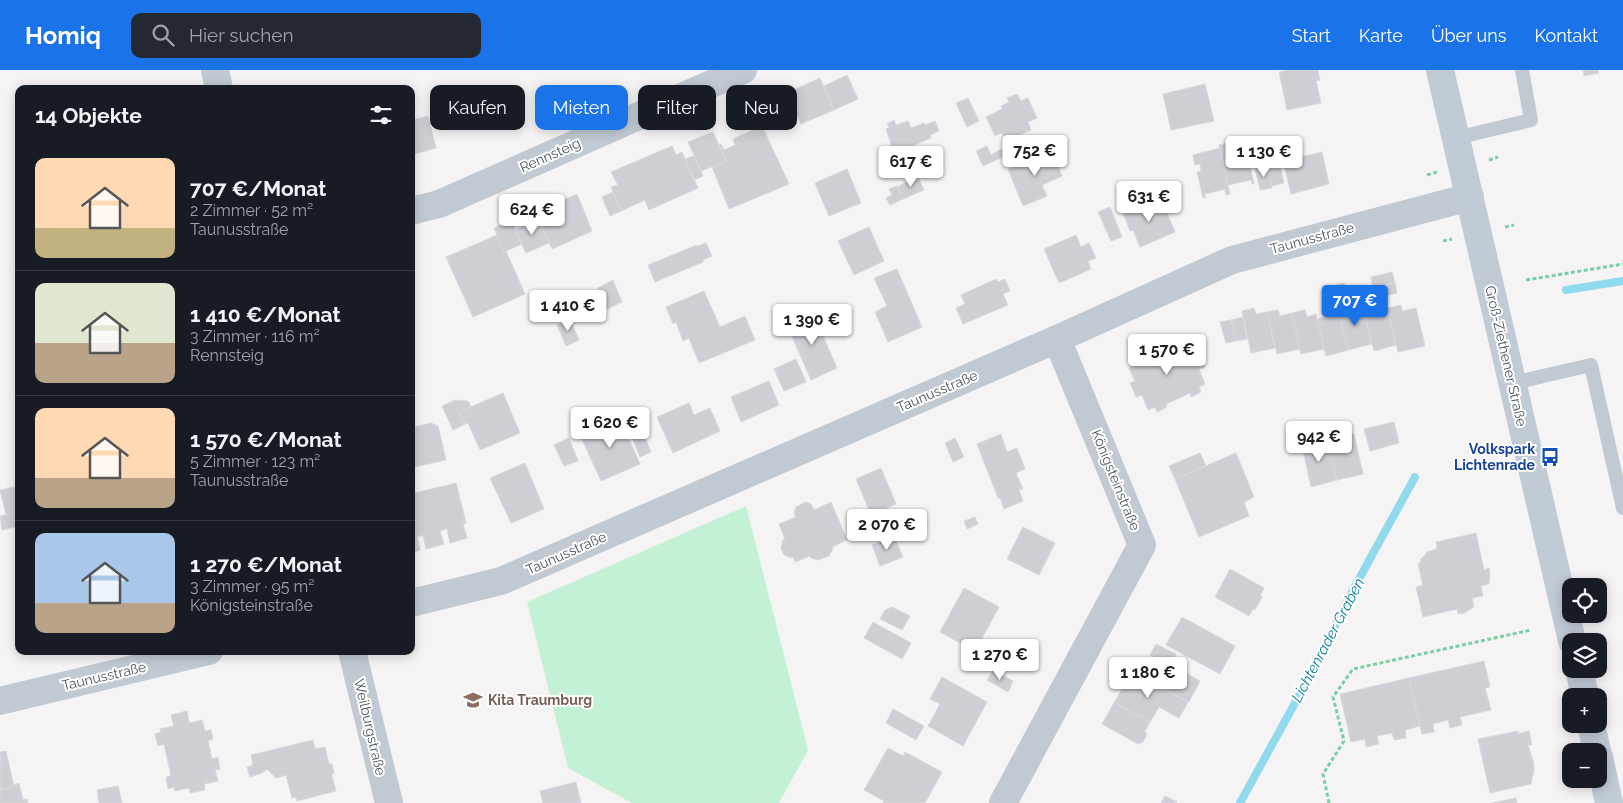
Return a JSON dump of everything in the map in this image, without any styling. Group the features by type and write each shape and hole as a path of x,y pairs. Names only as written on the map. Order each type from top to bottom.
{"street":[{"path":"215,70 218,85"},
{"name":"Rennsteig","path":"415,210 439,204 743,70"},
{"name":"Groß-Ziethener Straße","path":"1440,70 1570,633"},
{"name":"Taunusstraße","path":"415,602 501,581 1057,339 1232,260 1470,197"},
{"name":"Königsteinstraße","path":"1003,803 1142,545 1057,339"},
{"name":"Taunusstraße","path":"0,701 192,655"},
{"name":"Weilburgstraße","path":"353,655 388,803"},
{"path":"1606,788 1609,803"}],"lane":[{"path":"1456,138 1531,120 1522,70"},
{"path":"1513,383 1591,365 1623,508"}],"path":[{"path":"1526,280 1623,264"},
{"path":"1329,803 1323,774 1344,741 1333,697 1353,669 1531,630"}],"green space":[{"path":"746,506 808,750 779,803 632,803 568,768 527,602"}],"building":[{"path":"1288,70 1318,70 1320,80 1316,81 1321,103 1287,110 1279,72"},
{"path":"1583,70 1598,70 1599,73 1584,76"},
{"path":"847,75 858,99 834,110 824,86"},
{"path":"820,78 834,110 801,124 797,115 797,88"},
{"path":"1205,84 1214,121 1171,130 1163,94"},
{"path":"1017,94 1021,101 1028,98 1037,118 1028,122 1031,130 1010,139 1009,135 1004,138 1002,133 995,136 986,117 1002,109 1001,106 1009,102 1007,98"},
{"path":"968,98 979,121 967,127 956,103"},
{"path":"428,116 436,148 415,154 415,119"},
{"path":"894,120 896,125 908,121 911,128 935,121 939,131 930,135 931,138 894,153 886,129 889,128 887,124"},
{"path":"753,130 764,130 789,184 729,209 712,167 726,161 719,145 721,144 724,150 735,145 733,139"},
{"path":"713,132 726,161 701,171 688,142"},
{"path":"1244,139 1254,184 1252,184 1251,180 1228,185 1219,145"},
{"path":"1010,144 1013,152 983,166 976,151 987,146 991,155"},
{"path":"672,146 676,155 682,152 698,188 649,210 645,200 621,211 611,187 618,185 611,172"},
{"path":"1220,148 1230,194 1226,195 1225,189 1205,194 1206,197 1203,198 1197,172 1201,171 1200,164 1195,165 1193,155"},
{"path":"1051,150 1062,176 1042,185 1047,196 1023,206 1008,169"},
{"path":"1277,151 1284,183 1272,186 1265,154"},
{"path":"1322,152 1329,184 1291,194 1283,161"},
{"path":"694,156 703,176 694,180 685,159"},
{"path":"1268,166 1272,188 1260,190 1255,169"},
{"path":"847,169 861,203 829,216 815,183"},
{"path":"918,177 924,190 903,199 897,187"},
{"path":"897,186 903,199 890,205 886,198 892,195 889,189"},
{"path":"613,192 621,211 610,216 602,197"},
{"path":"577,194 592,231 552,249 535,212"},
{"path":"1162,201 1175,232 1140,247 1133,230 1130,231 1123,213 1140,206 1142,209"},
{"path":"1110,207 1122,237 1111,241 1098,212"},
{"path":"539,219 549,243 526,253 515,230"},
{"path":"511,220 522,244 504,252 494,228"},
{"path":"869,227 884,261 854,275 838,241"},
{"path":"497,235 525,294 473,317 446,257"},
{"path":"1076,235 1081,247 1089,243 1096,258 1088,261 1091,269 1059,283 1044,249"},
{"path":"706,243 712,256 703,260 703,262 655,282 648,265"},
{"path":"897,269 922,327 888,342 875,312 887,306 874,278"},
{"path":"1392,272 1395,283 1373,288 1371,277"},
{"path":"996,279 998,282 1005,279 1010,291 1003,294 1008,305 963,324 956,308 965,304 961,295"},
{"path":"613,280 622,302 607,309 598,288"},
{"path":"1344,283 1347,294 1325,299 1322,288"},
{"path":"1395,283 1397,293 1376,298 1373,288"},
{"path":"704,291 720,327 745,316 755,340 699,363 689,338 683,341 676,322 673,324 666,307"},
{"path":"1347,294 1349,304 1327,310 1325,299"},
{"path":"1349,304 1351,311 1363,308 1372,344 1348,350 1338,307"},
{"path":"1376,305 1377,311 1387,308 1396,345 1374,351 1363,308"},
{"path":"1401,305 1402,311 1416,308 1425,346 1398,352 1387,308"},
{"path":"1338,307 1348,350 1326,356 1317,319 1329,316 1327,310"},
{"path":"1254,308 1256,314 1267,312 1275,348 1251,353 1242,311"},
{"path":"1278,310 1280,316 1292,313 1300,349 1277,354 1267,312"},
{"path":"1305,310 1307,317 1316,314 1324,349 1301,354 1292,313"},
{"path":"813,313 837,368 811,380 787,325"},
{"path":"1243,317 1247,339 1236,341 1231,320"},
{"path":"570,319 579,340 566,346 557,325"},
{"path":"1231,320 1236,341 1226,343 1220,322"},
{"path":"1174,340 1177,346 1186,342 1192,356 1199,353 1205,367 1199,369 1205,384 1199,387 1201,392 1191,397 1190,393 1166,404 1167,407 1157,412 1155,407 1148,410 1142,395 1136,397 1130,383 1135,381 1129,368 1140,363 1138,357 1147,352 1149,358 1167,351 1164,344"},
{"path":"796,359 806,382 784,391 774,369"},
{"path":"769,381 779,405 741,422 731,397"},
{"path":"503,393 520,433 480,450 468,423 465,424 459,412"},
{"path":"455,400 468,401 471,407 459,412 465,424 453,430 442,406"},
{"path":"689,403 694,415 710,408 720,431 673,453 657,417"},
{"path":"619,417 640,464 601,481 580,435"},
{"path":"1394,422 1399,443 1370,451 1364,429"},
{"path":"431,423 438,426 446,460 415,467 415,427"},
{"path":"640,425 651,452 640,457 629,430"},
{"path":"1001,434 1007,452 1017,448 1025,469 1016,473 1023,489 1019,490 1023,501 1004,509 977,444"},
{"path":"1354,434 1363,474 1337,480 1327,439"},
{"path":"569,438 578,461 564,466 554,445"},
{"path":"955,438 964,457 953,462 945,443"},
{"path":"1327,439 1337,480 1311,487 1302,446"},
{"path":"1200,453 1206,466 1175,479 1169,466"},
{"path":"1236,453 1254,497 1244,502 1249,516 1199,537 1175,479"},
{"path":"525,463 544,509 511,523 490,478"},
{"path":"881,468 896,504 871,515 856,479"},
{"path":"456,483 466,523 463,524 467,538 450,543 447,529 440,531 444,544 426,549 423,535 417,537 420,550 415,552 415,493"},
{"path":"15,487 15,513 6,515 0,490"},
{"path":"806,502 811,504 814,510 831,502 847,540 832,547 829,556 818,560 810,556 795,562 793,557 784,555 781,548 785,539 779,524 796,517 794,513 796,507"},
{"path":"15,513 15,527 2,530 0,516"},
{"path":"975,517 978,524 967,529 964,521"},
{"path":"1023,527 1055,543 1039,575 1007,559"},
{"path":"1476,533 1484,570 1489,568 1490,573 1489,584 1481,586 1483,596 1472,598 1474,607 1464,613 1458,614 1457,609 1423,617 1416,587 1423,585 1418,564 1421,559 1426,552 1437,549 1436,542"},
{"path":"894,536 903,557 880,566 872,545"},
{"path":"1230,569 1264,588 1260,596 1262,597 1255,610 1253,609 1249,616 1215,597"},
{"path":"964,588 999,607 975,651 940,632"},
{"path":"892,607 910,616 902,630 880,619 885,610"},
{"path":"1182,617 1235,646 1220,674 1166,645"},
{"path":"873,622 911,643 902,659 864,638"},
{"path":"1156,644 1176,654 1170,665 1150,655"},
{"path":"1484,661 1490,687 1485,688 1491,710 1460,717 1462,725 1450,728 1448,720 1433,724 1434,732 1422,734 1409,678"},
{"path":"1173,666 1200,681 1189,702 1161,687"},
{"path":"993,670 1013,681 1008,692 987,680"},
{"path":"1132,672 1188,702 1179,718 1159,707 1150,722 1114,703"},
{"path":"942,677 987,702 963,746 928,726 940,704 930,699"},
{"path":"1409,678 1420,726 1405,730 1406,738 1394,740 1392,733 1377,736 1379,744 1366,747 1365,739 1351,742 1340,694"},
{"path":"1114,703 1150,722 1145,731 1147,734 1143,742 1138,744 1102,724"},
{"path":"893,709 924,726 916,740 886,723"},
{"path":"187,711 189,723 202,720 205,731 211,730 213,739 208,741 212,759 218,757 220,769 215,770 218,781 204,784 205,790 190,793 189,788 175,791 174,787 168,789 166,777 171,776 164,744 158,746 155,734 161,732 160,729 174,726 171,715"},
{"path":"1518,731 1518,734 1529,731 1532,745 1528,745 1534,769 1531,784 1490,793 1478,739"},
{"path":"313,740 315,749 325,747 329,764 332,764 334,773 332,775 336,791 297,801 296,797 292,798 286,775 276,778 267,769 250,777 247,767 253,765 251,755"},
{"path":"888,748 903,756 905,752 942,772 925,803 883,803 884,801 864,790"},
{"path":"6,751 14,787 0,790 0,752"},
{"path":"576,782 581,803 543,803 540,791"},
{"path":"19,783 23,800 27,799 28,803 0,803 0,790 14,787 14,785"},
{"path":"118,786 122,803 99,803 97,790"},
{"path":"1165,796 1177,802 1161,803"},
{"path":"1516,798 1517,803 1492,803"}],"waterway":[{"name":"Lichtenrader Graben","path":"1566,290 1623,281"},
{"name":"Lichtenrader Graben","path":"1240,803 1415,477"}],"place":[{"name":"Volkspark Lichtenrade","path":"1550,457"},
{"name":"Kita Traumburg","path":"473,700"}]}
